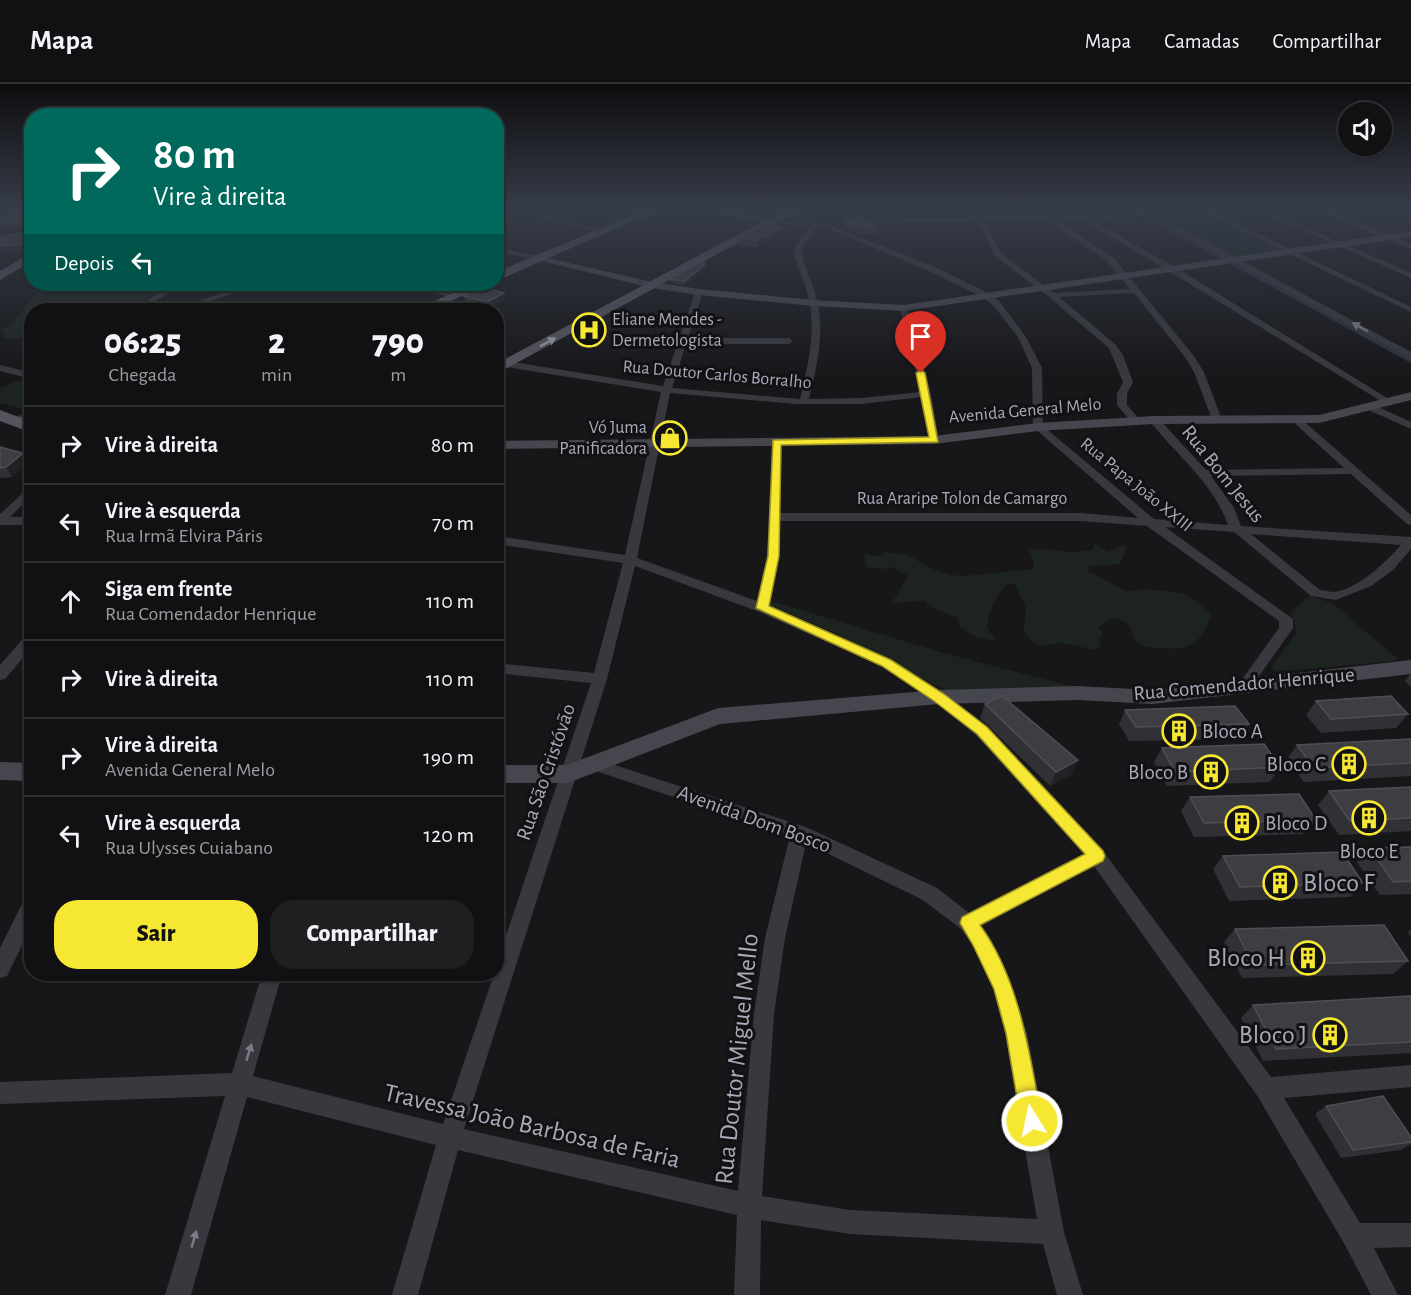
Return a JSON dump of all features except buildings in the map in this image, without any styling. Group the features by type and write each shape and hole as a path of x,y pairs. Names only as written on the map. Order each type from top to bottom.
{"main road":[{"path":"504,274 526,265"},
{"path":"504,366 691,265"},
{"path":"438,303 466,291"},
{"path":"0,405 23,418"}],"street":[{"path":"563,265 652,285 699,292 814,303 903,308 1205,265"},
{"path":"802,265 814,303 816,334 813,365 804,401"},
{"path":"921,265 985,295 997,304 1010,321 1034,357 1037,368 1038,428"},
{"path":"1012,265 1112,346 1118,355 1128,382 1122,394 1122,405 1137,422"},
{"path":"1115,265 1199,372 1217,420"},
{"path":"1164,265 1387,401"},
{"path":"1229,265 1411,366"},
{"path":"1245,265 1411,356"},
{"path":"1315,265 1411,310"},
{"path":"1385,265 1411,276"},
{"path":"147,303 166,291"},
{"path":"198,303 234,291"},
{"path":"433,291 454,296"},
{"path":"1052,295 1136,291"},
{"name":"Rua São Cristóvão","path":"504,971 600,679 630,560 666,391 699,292"},
{"path":"903,308 926,394 934,440"},
{"path":"681,341 789,341"},
{"path":"15,371 24,367"},
{"name":"Rua Doutor Carlos Borralho","path":"504,367 666,391 804,401 841,402 926,394"},
{"path":"0,368 24,374"},
{"name":"Avenida General Melo","path":"504,445 934,440 1038,428 1154,420 1296,420 1334,416 1411,396"},
{"path":"1370,407 1411,426"},
{"name":"Rua Bom Jesus","path":"1154,420 1203,474 1227,508 1235,527 1311,590 1336,596 1366,583 1388,567 1410,542"},
{"path":"1296,420 1411,521"},
{"name":"Rua Papa João XXIII","path":"1038,428 1150,522 1286,619 1286,628 1245,685"},
{"path":"762,608 774,556 777,442"},
{"path":"1203,474 1355,471"},
{"path":"0,521 24,496"},
{"name":"Rua Araripe Tolon de Camargo","path":"774,517 1081,517 1410,542"},
{"path":"0,521 24,521"},
{"path":"504,541 630,560 762,608 886,663 939,697 982,731 1097,856 1266,1089 1354,1236 1385,1295"},
{"path":"0,675 24,646"},
{"path":"16,655 24,655"},
{"name":"Rua Comendador Henrique","path":"939,697 1077,693 1152,697 1411,667"},
{"path":"504,669 600,679"},
{"path":"504,774 568,774 718,716 939,697"},
{"name":"Avenida Dom Bosco","path":"596,765 800,832 930,894 968,923 980,939 1003,989 1016,1033 1052,1232 1070,1295"},
{"path":"0,771 24,772"},
{"name":"Rua Doutor Miguel Mello","path":"747,1295 749,1206 764,1014 775,938 800,832"},
{"path":"968,923 1097,856"},
{"path":"0,969 24,920"},
{"path":"178,1295 270,981"},
{"name":"Rua São Cristóvão","path":"405,1295 450,1137 501,981"},
{"path":"1266,1089 1411,1076"},
{"name":"Travessa João Barbosa de Faria","path":"0,1093 239,1084 450,1137 749,1206 850,1222 1052,1232"},
{"path":"1354,1236 1411,1235"}],"shaded area":[{"path":"31,291 159,291 137,303 29,303 37,293"},
{"path":"24,309 24,337 8,339 1,337 5,335 0,330 10,326"},
{"path":"24,379 24,409 0,403 0,388"},
{"path":"1094,543 1108,552 1122,546 1127,547 1120,564 1089,566 1088,571 1126,591 1147,589 1181,593 1197,601 1211,614 1199,638 1179,648 1148,647 1136,641 1127,623 1114,619 1105,622 1099,628 1103,634 1098,640 1101,646 1096,650 1062,643 1040,646 1032,642 1024,631 1026,608 1015,584 1007,584 991,610 987,628 997,641 978,638 960,627 958,618 930,607 925,601 892,603 908,576 893,567 882,569 866,567 864,553 881,557 885,552 907,555 950,575 965,576 1034,569 1029,550 1077,552 1093,549"},
{"path":"1310,596 1332,603 1397,658 1395,661 1276,672 1271,667 1297,632 1291,612"},
{"path":"771,601 940,652 1078,688 947,691 842,636 770,605"}],"waterway":[{"path":"1235,265 1411,361"}],"place":[{"name":"Eliane Mendes - Dermetologista","path":"589,330"},
{"name":"Vó Juma Panificadora","path":"670,438"},
{"name":"Bloco A","path":"1179,731"},
{"name":"Bloco C","path":"1349,764"},
{"name":"Bloco B","path":"1211,772"},
{"name":"Bloco E","path":"1369,818"},
{"name":"Bloco D","path":"1242,823"},
{"name":"Bloco F","path":"1280,883"},
{"name":"Bloco H","path":"1308,958"},
{"name":"Bloco J","path":"1330,1035"}],"route":[{"path":"921,373 934,440 777,442 774,556 762,608 830,636 886,663 939,697 982,731 1097,856 968,923 987,952 1003,989 1016,1033 1032,1121"}]}
